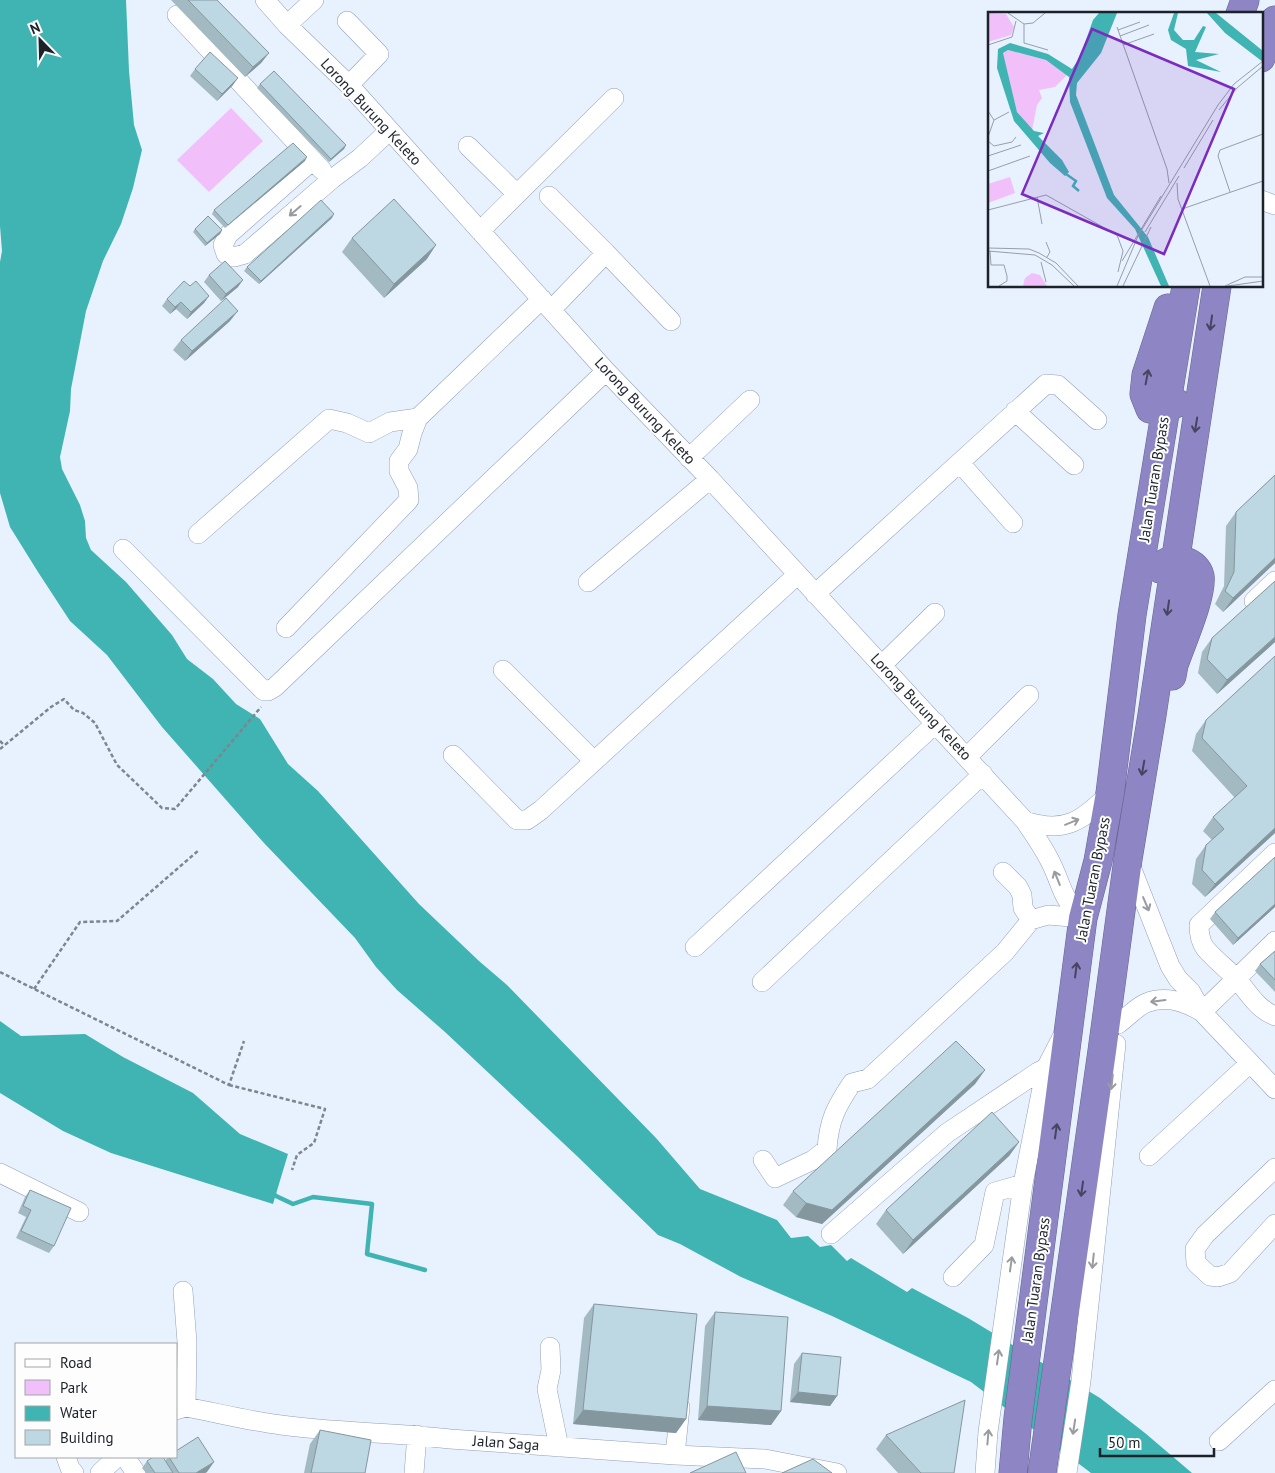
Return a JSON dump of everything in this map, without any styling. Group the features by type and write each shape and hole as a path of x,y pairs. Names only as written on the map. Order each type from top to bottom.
{"highway":[{"path":"1241,12 1245,0"},
{"path":"1262,55 1275,20"},
{"path":"1174,288 1146,375 1144,394 1150,409 1165,410 1183,400 1196,371 1206,359"},
{"name":"Jalan Tuaran Bypass","path":"1013,1473 1018,1418 1083,918 1098,861 1110,793 1132,615 1186,288"},
{"name":"Jalan Tuaran Bypass","path":"1042,1473 1128,859 1152,715 1217,288"},
{"path":"1110,793 1123,765 1151,590 1160,570 1166,563 1175,560"}],"street":[{"name":"Lorong Burung Keleto","path":"265,0 287,25 349,85 606,371 710,479 1025,821 1047,856 1062,892 1072,908 1083,918"},
{"path":"287,25 314,0"},
{"path":"177,15 332,179"},
{"path":"347,21 379,54 349,85"},
{"path":"480,231 614,98"},
{"path":"313,160 228,235 223,245 226,254 234,256 245,254 332,179 360,158 389,131"},
{"path":"468,146 518,194"},
{"path":"549,196 671,321"},
{"path":"1262,200 1275,205"},
{"path":"286,628 409,500 408,488 399,471 399,461 408,449 418,418 606,253"},
{"path":"123,549 264,692 268,691 275,687 606,371"},
{"path":"815,594 1046,384 1058,385 1098,420"},
{"path":"689,458 750,400"},
{"path":"1015,411 1074,465"},
{"path":"198,534 329,419 347,423 369,433 390,422 418,418"},
{"path":"960,463 1013,523"},
{"path":"588,582 710,479"},
{"path":"453,755 517,820 527,820 541,810 797,575"},
{"path":"1240,613 1275,581"},
{"path":"882,665 935,614"},
{"path":"503,670 594,761"},
{"path":"967,757 1029,695"},
{"path":"695,947 936,723"},
{"path":"762,982 983,774"},
{"path":"1025,821 1043,826 1059,827 1082,818 1110,793"},
{"path":"1275,853 1199,926 1199,934 1204,947 1236,979 1252,1000 1268,1014 1275,1016"},
{"path":"1128,859 1170,966 1191,992 1202,1012 1250,1062 1271,1076"},
{"path":"1067,1473 1081,1381 1127,940 1128,859"},
{"path":"1004,872 1018,887 1022,895 1024,908 1031,920"},
{"path":"763,1160 776,1178 813,1160 827,1149 828,1134 836,1106 852,1083 868,1079 1005,952 1031,920 1048,914 1083,918"},
{"path":"1202,1012 1275,941"},
{"path":"1118,1024 1145,1004 1157,1000 1188,1004 1202,1012"},
{"path":"985,1473 988,1432 1022,1184 1046,1068 1070,1020"},
{"path":"1150,1156 1250,1062"},
{"path":"831,1234 947,1133 1046,1068"},
{"path":"1275,1168 1205,1235 1195,1249 1196,1263 1210,1276 1218,1277 1230,1273 1275,1224"},
{"path":"0,1173 80,1212"},
{"path":"953,1276 984,1245 995,1192 1022,1184"},
{"path":"181,1408 187,1342 183,1291"},
{"path":"550,1347 551,1370 547,1389 559,1447"},
{"path":"1219,1441 1275,1390"},
{"path":"675,1455 680,1403"},
{"name":"Jalan Saga","path":"181,1408 281,1425 559,1447 765,1459 837,1473"},
{"path":"414,1473 417,1435"},
{"path":"66,1458 74,1473"},
{"path":"100,1473 116,1458"},
{"path":"126,1458 136,1473"}],"path":[{"path":"0,749 64,699 74,710 83,713 94,723 117,765 125,774 162,808 175,809 266,701"},
{"path":"0,741 4,745"},
{"path":"34,989 80,922 117,921 199,850"},
{"path":"0,972 229,1085 325,1109 314,1144 297,1154 292,1170"},
{"path":"229,1085 244,1041"}],"green space":[{"path":"231,108 263,141 209,192 177,160"}],"water":[{"path":"0,0 126,0 129,71 134,125 142,150 133,188 121,224 103,261 86,311 71,389 70,411 60,457 62,469 80,505 85,521 86,538 91,550 126,582 172,635 187,659 213,679 236,704 260,719 288,764 318,791 419,904 507,985 656,1138 700,1189 777,1220 791,1238 808,1236 820,1247 831,1245 847,1261 851,1258 907,1292 912,1288 968,1318 1100,1398 1192,1473 1091,1473 971,1382 832,1316 741,1277 680,1244 658,1235 445,1032 397,990 376,967 355,938 264,843 162,727 107,655 70,621 10,527 0,493 0,262 2,251 0,226"},
{"path":"0,1021 21,1036 85,1034 123,1057 193,1093 240,1134 288,1154 273,1204 111,1153 63,1131 0,1093"}],"building":[{"path":"188,0 217,0 269,53 253,67"},
{"path":"210,52 238,78 222,94 195,69"},
{"path":"274,71 346,145 331,159 260,84"},
{"path":"293,143 307,157 228,225 214,210"},
{"path":"394,199 436,245 394,284 352,238"},
{"path":"321,200 334,214 261,281 247,267"},
{"path":"208,216 222,230 207,243 195,229"},
{"path":"225,261 243,280 226,294 209,275"},
{"path":"184,281 190,286 196,281 209,296 191,312 181,302 175,307 167,299"},
{"path":"226,298 238,311 192,351 181,340"},
{"path":"1275,475 1275,558 1233,598 1225,591 1234,572 1236,512"},
{"path":"1275,581 1275,637 1227,680 1207,659 1212,638"},
{"path":"1275,656 1275,828 1215,884 1202,870 1206,845 1224,829 1213,817 1247,786 1202,738 1206,720"},
{"path":"1275,857 1275,904 1238,938 1215,912"},
{"path":"1275,951 1275,980 1260,964"},
{"path":"956,1041 985,1070 832,1210 806,1203 793,1191"},
{"path":"992,1112 1019,1142 913,1240 886,1210"},
{"path":"30,1190 71,1208 54,1246 21,1231 31,1210 23,1206"},
{"path":"594,1304 697,1314 686,1419 583,1410"},
{"path":"715,1312 788,1317 781,1411 707,1406"},
{"path":"802,1353 841,1357 837,1396 798,1392"},
{"path":"965,1400 954,1473 921,1473 886,1435"},
{"path":"320,1430 371,1440 365,1473 311,1473"},
{"path":"198,1437 214,1462 196,1473 179,1473 170,1458 178,1458 178,1450"},
{"path":"736,1452 746,1473 690,1473"},
{"path":"152,1458 164,1458 173,1473 155,1473 147,1461"},
{"path":"813,1459 832,1473 782,1473"}],"waterway":[{"path":"273,1193 293,1204 313,1197 372,1204 367,1254 425,1270"}]}
